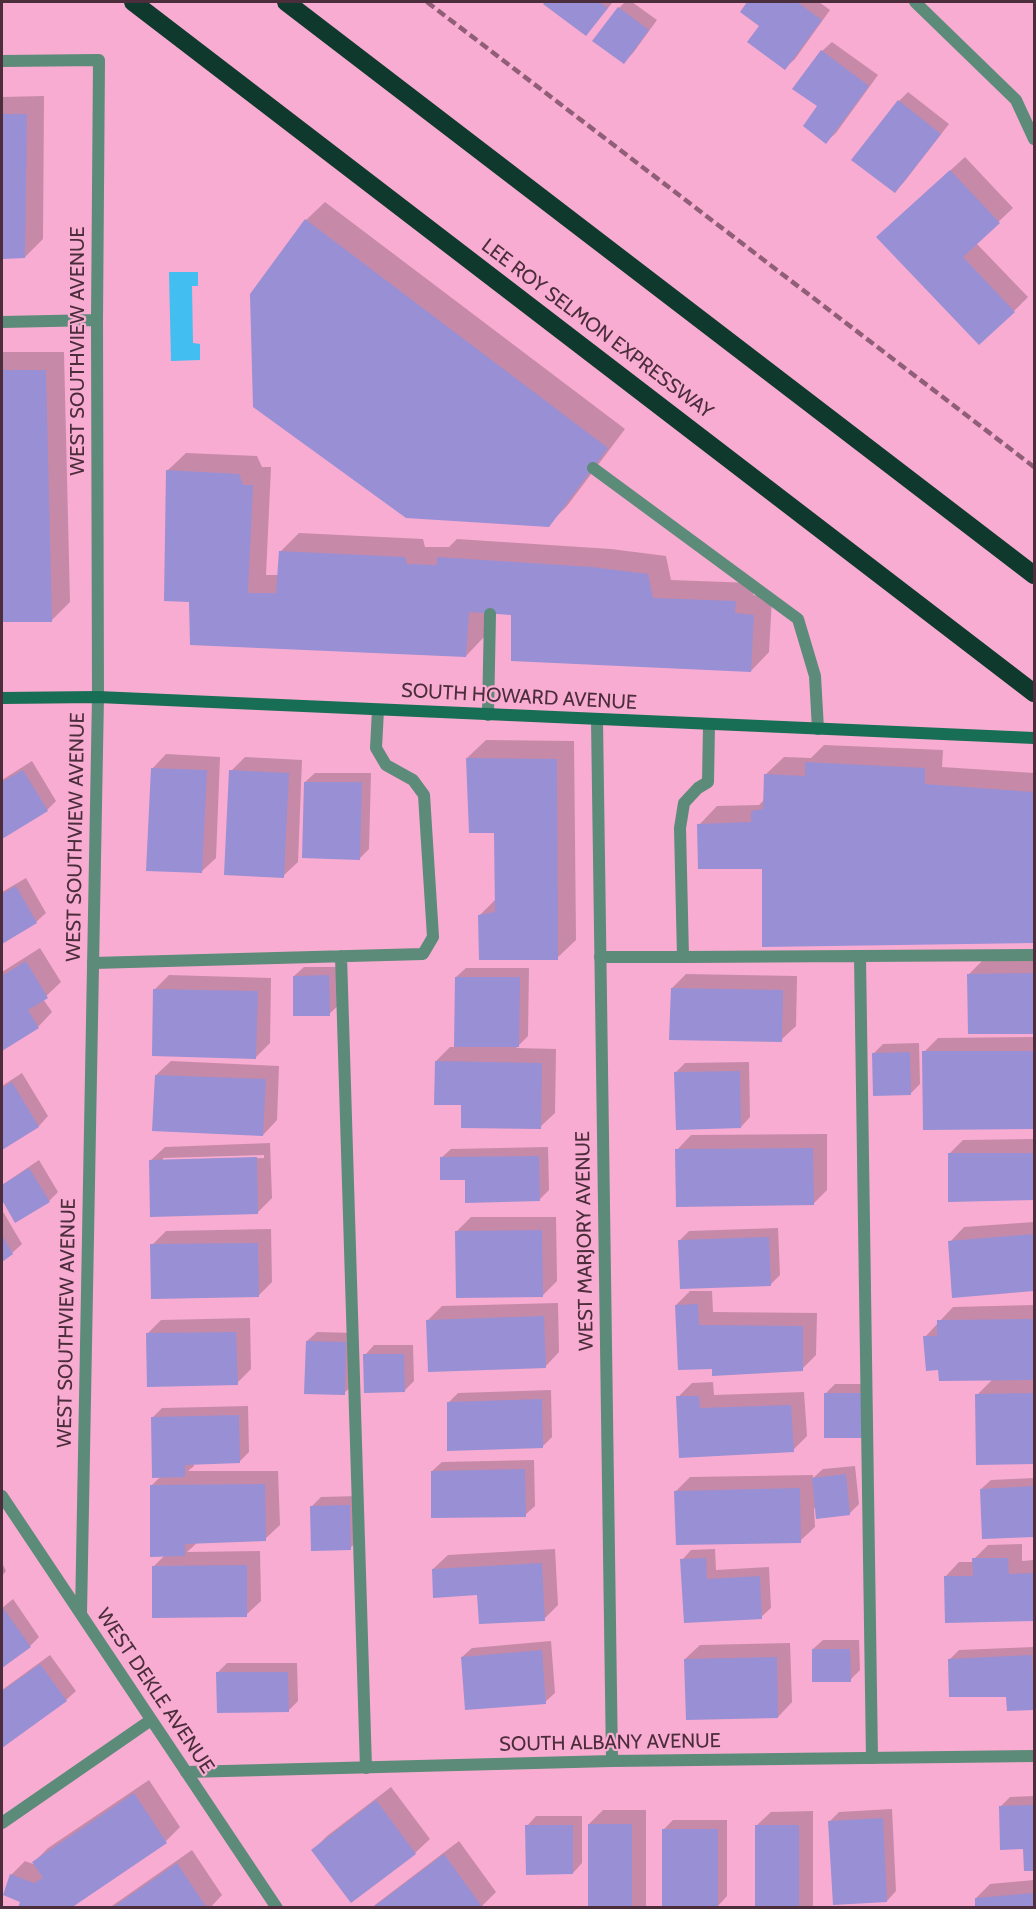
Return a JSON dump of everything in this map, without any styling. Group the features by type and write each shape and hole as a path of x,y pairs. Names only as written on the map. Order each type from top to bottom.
{"highway":[{"name":"LEE ROY SELMON EXPRESSWAY","path":"133,2 1035,693"},
{"path":"286,2 1031,572"}],"main road":[{"name":"SOUTH HOWARD AVENUE","path":"2,698 98,698 1035,738"}],"street":[{"path":"915,2 1016,100 1035,139"},
{"name":"WEST SOUTHVIEW AVENUE","path":"2,61 99,60 98,698 81,1614"},
{"path":"2,322 97,320"},
{"path":"593,468 798,618 815,676 818,729"},
{"path":"488,715 490,614"},
{"path":"93,963 423,954 433,937 424,795 413,780 386,765 376,748 378,710"},
{"name":"WEST MARJORY AVENUE","path":"597,720 612,1761"},
{"path":"684,957 680,828 684,803 698,788 708,782 709,725"},
{"path":"600,957 1035,955"},
{"path":"341,956 366,1768"},
{"path":"860,956 872,1758"},
{"name":"WEST DEKLE AVENUE","path":"2,1496 278,1908"},
{"path":"2,1822 151,1720"},
{"name":"SOUTH ALBANY AVENUE","path":"186,1772 612,1761 1035,1756"}],"water":[{"path":"169,272 198,272 198,286 192,286 193,343 200,344 200,360 171,361"}],"building":[{"path":"545,2 599,2 608,8 586,36 543,4"},
{"path":"747,2 797,2 822,20 785,70 747,42 759,26 740,12"},
{"path":"618,7 649,30 624,64 592,41"},
{"path":"821,50 869,86 826,144 803,126 817,106 792,89"},
{"path":"898,100 941,134 895,193 851,160"},
{"path":"2,114 27,114 25,258 2,259"},
{"path":"950,170 1000,223 963,257 1015,312 979,345 876,237"},
{"path":"305,219 608,448 549,527 406,518 253,407 250,294"},
{"path":"2,370 46,370 52,622 2,622"},
{"path":"166,470 239,474 243,485 253,485 248,593 276,593 279,551 405,557 407,564 437,565 437,557 592,567 648,574 653,598 736,601 735,613 754,615 751,672 511,661 511,615 469,612 466,657 190,645 189,602 164,601"},
{"path":"466,758 557,759 558,960 479,960 478,915 495,912 494,833 469,833"},
{"path":"805,762 925,768 925,784 1034,792 1034,943 762,947 762,869 698,869 697,824 751,822 751,811 763,809 764,774 805,776"},
{"path":"151,768 207,770 202,873 146,871"},
{"path":"23,770 48,811 2,839 2,782"},
{"path":"229,770 289,773 284,878 224,875"},
{"path":"304,782 362,782 360,860 302,858"},
{"path":"16,886 37,923 2,944 2,894"},
{"path":"26,961 48,998 28,1010 39,1028 2,1051 2,976"},
{"path":"1034,973 1034,1034 968,1034 967,974"},
{"path":"329,975 330,1016 293,1016 293,976"},
{"path":"455,977 520,977 519,1047 454,1047"},
{"path":"671,988 783,990 782,1042 669,1040"},
{"path":"153,989 258,991 256,1059 152,1056"},
{"path":"922,1051 1034,1051 1034,1129 923,1130"},
{"path":"910,1052 911,1095 873,1096 872,1053"},
{"path":"435,1061 542,1063 541,1129 461,1128 461,1105 434,1105"},
{"path":"740,1071 741,1128 676,1130 674,1072"},
{"path":"155,1075 266,1079 263,1136 152,1131"},
{"path":"12,1082 39,1127 2,1150 2,1088"},
{"path":"813,1148 814,1205 676,1207 675,1149"},
{"path":"948,1153 1034,1153 1034,1200 948,1202"},
{"path":"539,1156 540,1201 465,1203 465,1180 440,1180 440,1157"},
{"path":"257,1157 258,1214 150,1217 149,1160"},
{"path":"29,1168 50,1202 15,1223 2,1200 2,1185"},
{"path":"542,1230 543,1297 456,1298 455,1231"},
{"path":"1034,1234 1034,1291 952,1298 948,1241"},
{"path":"2,1235 13,1254 2,1262"},
{"path":"769,1237 771,1286 680,1289 678,1240"},
{"path":"258,1243 259,1297 151,1299 150,1244"},
{"path":"698,1304 699,1325 803,1326 803,1371 712,1376 712,1369 678,1370 675,1305"},
{"path":"544,1316 546,1368 428,1372 426,1320"},
{"path":"1034,1319 1034,1380 939,1381 938,1370 926,1371 923,1336 937,1336 937,1320"},
{"path":"236,1332 238,1385 147,1387 146,1333"},
{"path":"306,1341 346,1342 345,1395 304,1394"},
{"path":"363,1354 404,1354 405,1392 364,1393"},
{"path":"824,1393 862,1393 862,1438 824,1438"},
{"path":"1034,1393 1034,1464 976,1465 975,1394"},
{"path":"676,1396 699,1396 700,1408 791,1405 794,1452 679,1458"},
{"path":"542,1399 543,1448 447,1451 447,1402"},
{"path":"239,1415 240,1463 185,1465 185,1477 152,1478 151,1417"},
{"path":"525,1469 526,1517 431,1518 431,1471"},
{"path":"846,1474 850,1515 816,1519 812,1478"},
{"path":"265,1484 266,1541 185,1544 185,1556 150,1557 150,1485"},
{"path":"1034,1486 1034,1537 982,1539 980,1489"},
{"path":"800,1488 801,1543 676,1545 674,1491"},
{"path":"350,1505 351,1550 311,1551 310,1506"},
{"path":"706,1558 707,1579 760,1576 762,1619 684,1623 680,1559"},
{"path":"972,1558 1008,1558 1009,1574 1034,1573 1034,1621 945,1623 944,1576 973,1576"},
{"path":"542,1563 545,1621 479,1624 477,1595 433,1598 432,1569"},
{"path":"247,1565 247,1617 152,1618 152,1566"},
{"path":"2,1609 31,1647 2,1668"},
{"path":"812,1649 850,1649 851,1682 812,1682"},
{"path":"542,1650 546,1704 465,1710 461,1657"},
{"path":"1032,1655 1034,1710 1007,1711 1006,1697 949,1697 948,1659"},
{"path":"777,1657 778,1718 686,1720 684,1659"},
{"path":"40,1664 67,1701 2,1748 2,1691"},
{"path":"216,1672 288,1672 289,1712 217,1713"},
{"path":"134,1793 167,1843 71,1908 18,1908 20,1902 3,1895 10,1874 34,1883 43,1878 32,1862"},
{"path":"376,1800 416,1854 351,1903 311,1850"},
{"path":"1034,1805 1034,1871 1024,1871 1023,1849 1000,1850 999,1806"},
{"path":"883,1818 887,1902 833,1905 828,1821"},
{"path":"588,1824 632,1824 632,1908 588,1908"},
{"path":"525,1825 573,1825 573,1874 526,1875"},
{"path":"755,1825 799,1825 799,1908 755,1908"},
{"path":"662,1829 718,1829 718,1907 662,1908"},
{"path":"444,1854 483,1908 372,1908"},
{"path":"177,1863 207,1908 112,1908"},
{"path":"1034,1893 1034,1908 975,1908 975,1898"}],"railway":[{"path":"427,2 1034,467"}]}
